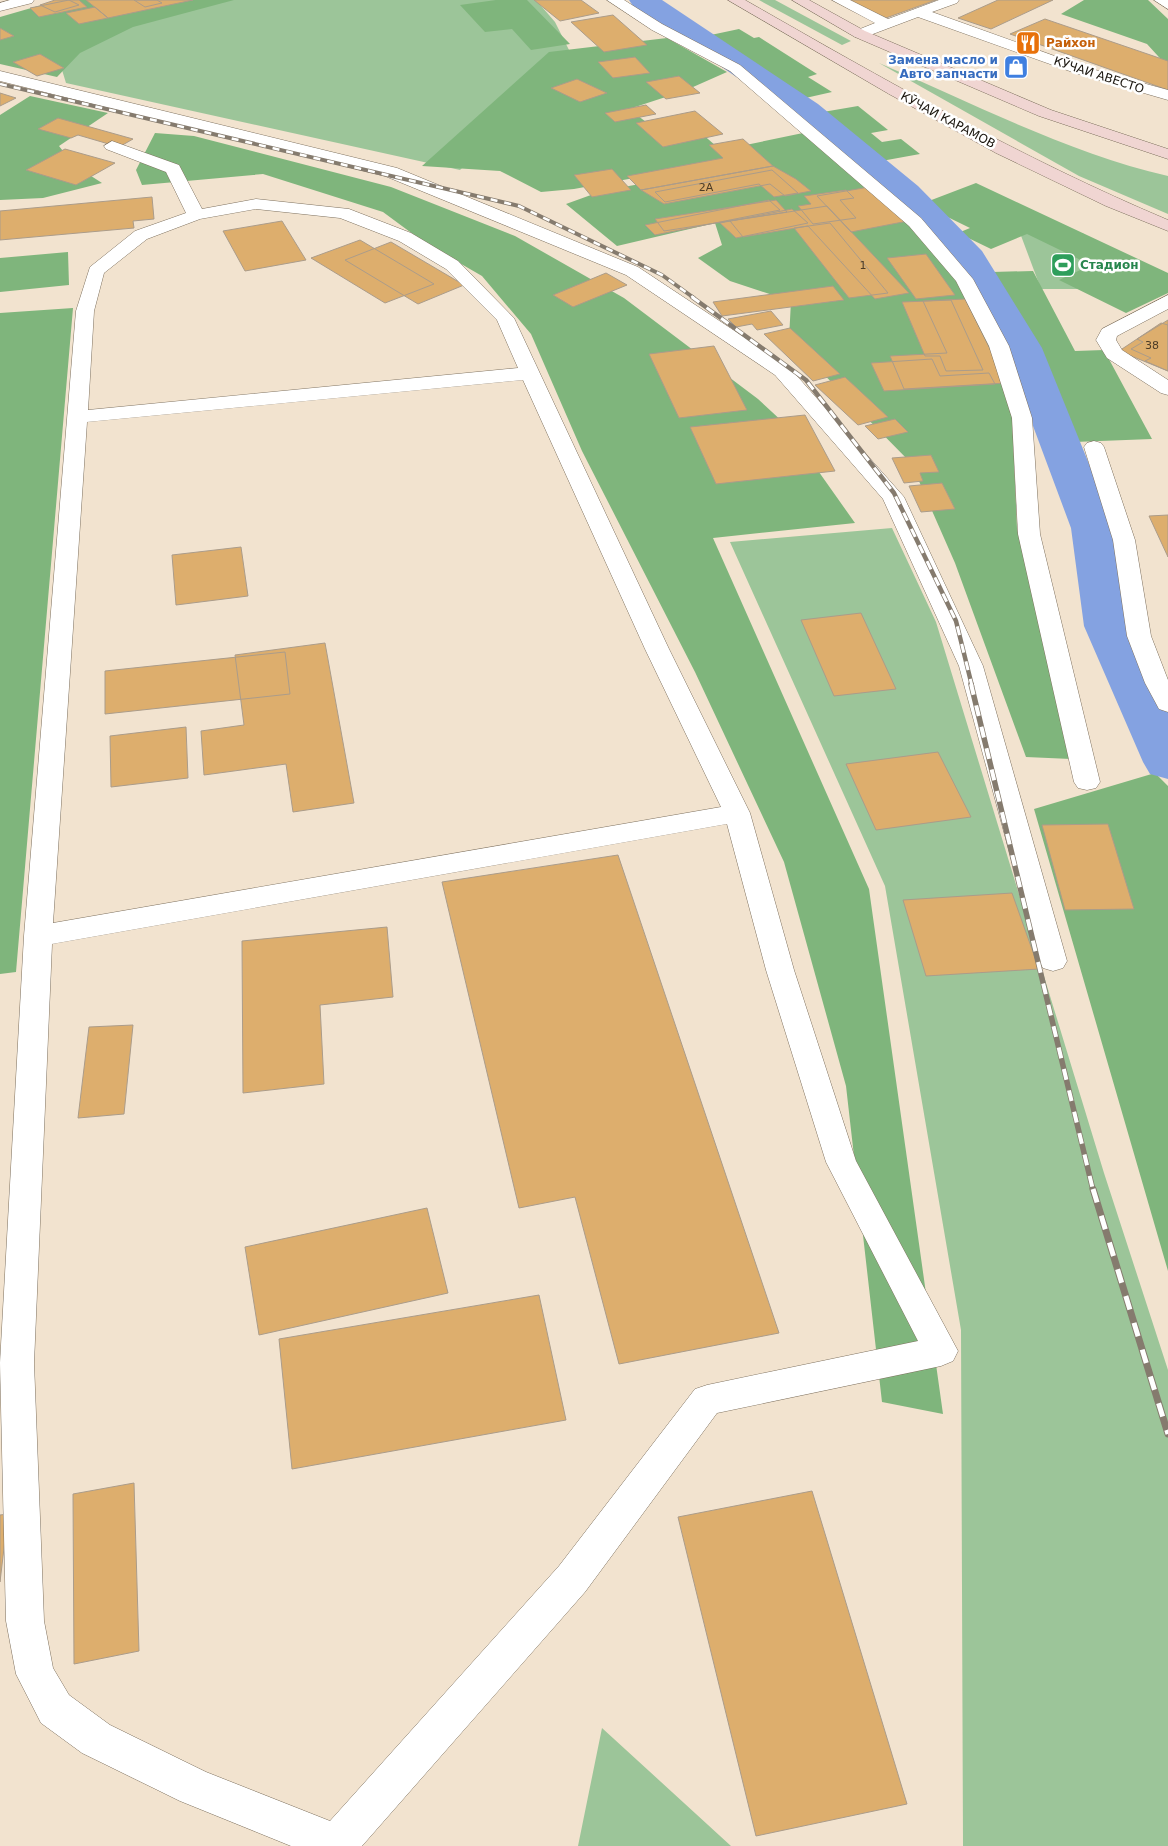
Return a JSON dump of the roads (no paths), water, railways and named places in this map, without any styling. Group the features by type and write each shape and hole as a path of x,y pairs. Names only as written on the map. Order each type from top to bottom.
{"main road":[{"name":"КӮЧАИ КАРАМОВ","path":"735,0 939,117 1115,204 1168,226"},
{"path":"799,0 860,34 1044,113 1168,154"}],"street":[{"path":"0,7 28,0"},
{"path":"614,0 657,27 735,68 830,147 915,222 964,279 999,346 1022,418 1029,534 1087,782"},
{"path":"839,0 888,24"},
{"path":"860,34 952,0"},
{"path":"1161,0 1168,6"},
{"name":"КӮЧАИ АВЕСТО","path":"917,12 1083,71 1168,95"},
{"path":"0,76 391,172 632,271 782,371 893,497 971,666 1054,961"},
{"path":"112,146 172,169 196,215"},
{"path":"256,204 342,214 405,237 452,265 505,318 532,373 657,649 737,813 780,970 841,1162 941,1351 707,1400 572,1579 339,1844 194,1787 96,1739 55,1709 35,1674 25,1621 17,1363 38,936 85,312 96,272 141,234 196,215 256,204"},
{"path":"1168,301 1109,333 1106,340 1114,354 1168,389"},
{"path":"76,417 532,373"},
{"path":"1094,447 1124,540 1139,636 1157,683 1168,704"},
{"path":"38,936 737,813"}],"waterway":[{"path":"643,0 807,111 906,193 969,259 1023,348 1093,528 1107,626 1168,762"}],"railway":[{"path":"0,84 519,206 662,275 694,298"},
{"path":"692,297 806,380 894,493 956,621 972,686"},
{"path":"971,684 1093,1190"},
{"path":"1093,1189 1168,1434"}],"place":[{"name":"Райхон","path":"1028,43"},
{"name":"Замена масло и Авто запчасти","path":"1016,67"},
{"name":"Стадион","path":"1063,265"}]}
